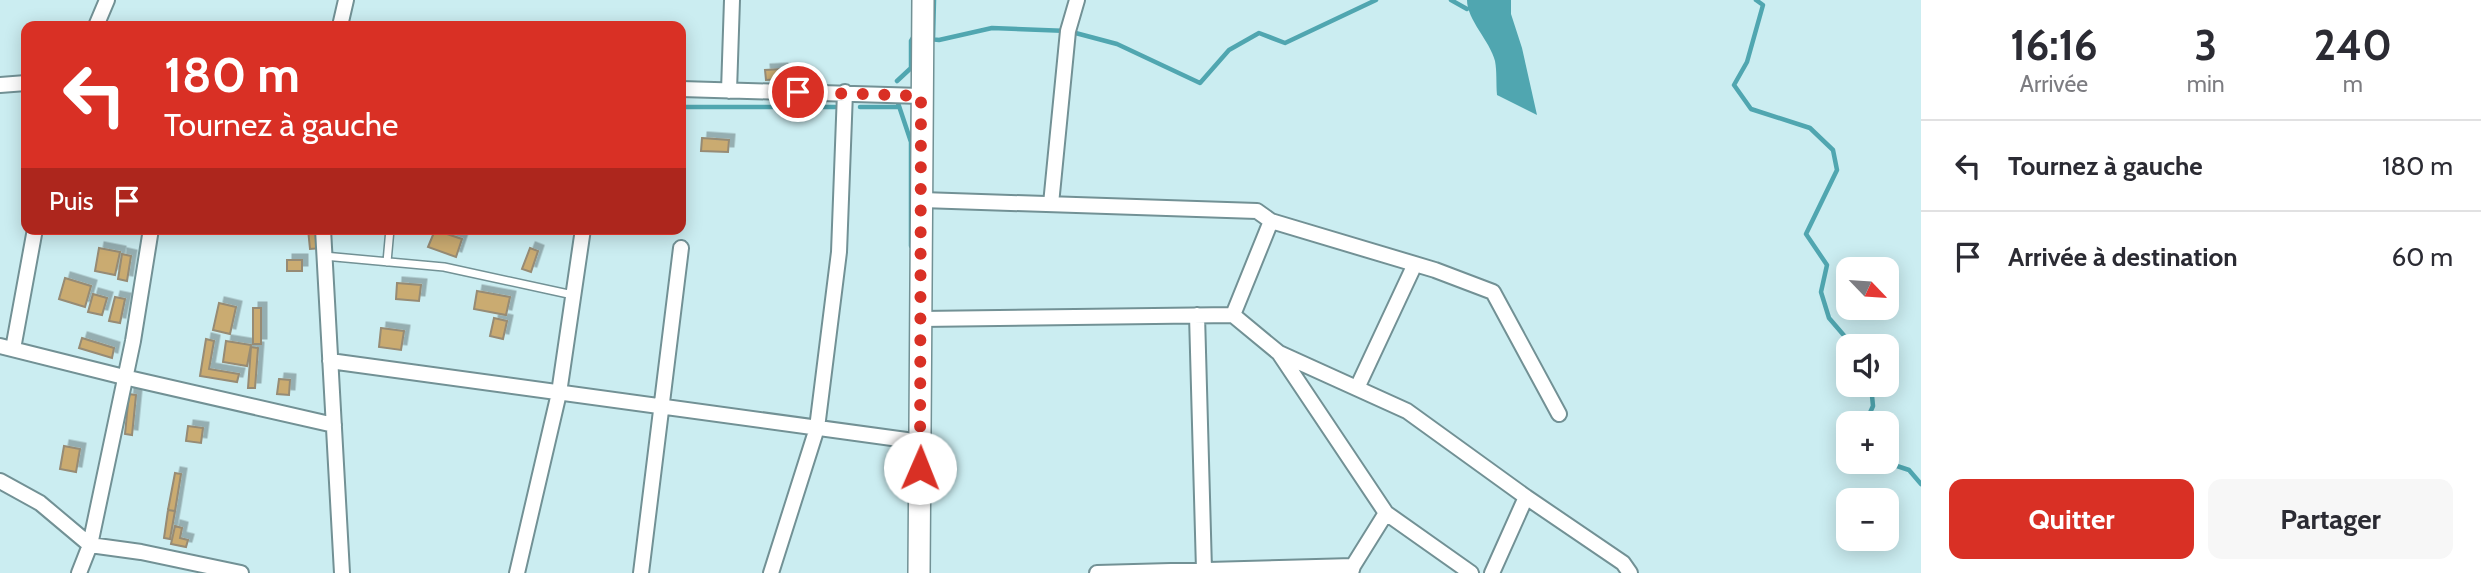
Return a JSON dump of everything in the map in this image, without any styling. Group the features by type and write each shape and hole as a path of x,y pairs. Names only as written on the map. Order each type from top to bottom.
{"street":[{"path":"98,21 107,0"},
{"path":"341,21 346,0"},
{"path":"729,91 732,0"},
{"path":"919,573 923,0"},
{"path":"1051,204 1068,32 1077,0"},
{"path":"0,85 21,83"},
{"path":"686,89 921,96"},
{"path":"771,573 817,428 839,252 845,92"},
{"path":"922,200 1257,211 1271,221 1415,264 1493,292 1559,414"},
{"path":"1233,315 1271,221"},
{"path":"34,235 6,347 334,425"},
{"path":"79,573 90,544 133,341 150,235"},
{"path":"323,235 342,573"},
{"path":"517,573 559,393 582,235"},
{"path":"641,573 681,248"},
{"path":"1357,388 1415,264"},
{"path":"1197,315 1204,570"},
{"path":"921,319 1233,315 1279,353 1407,411 1526,497 1623,562 1630,573"},
{"path":"1279,353 1386,513 1471,573"},
{"path":"330,361 921,442"},
{"path":"0,481 40,503 90,544 236,572"},
{"path":"1492,573 1526,497"},
{"path":"1097,573 1352,570 1386,513"}],"lane":[{"path":"387,262 389,235"},
{"path":"324,256 444,267 573,296"}],"water":[{"path":"1467,0 1511,0 1511,14 1522,48 1537,115 1497,95 1495,61 1471,15"}],"building":[{"path":"782,69 783,79 766,80 765,70"},
{"path":"702,138 729,140 728,152 701,151"},
{"path":"309,235 321,235 322,248 310,249"},
{"path":"433,235 450,235 462,239 456,257 428,247"},
{"path":"99,248 120,252 115,275 95,271"},
{"path":"530,248 538,251 531,272 522,269"},
{"path":"122,254 131,256 127,281 118,279"},
{"path":"287,260 302,260 302,271 287,271"},
{"path":"65,278 91,286 85,307 59,299"},
{"path":"397,283 421,285 419,301 396,299"},
{"path":"477,291 510,297 506,315 474,309"},
{"path":"93,294 107,298 102,315 88,312"},
{"path":"115,297 125,299 120,323 109,321"},
{"path":"219,303 236,307 230,334 213,330"},
{"path":"253,308 261,308 261,344 253,344"},
{"path":"494,318 507,321 503,339 490,336"},
{"path":"381,328 404,331 401,350 379,347"},
{"path":"82,338 114,348 112,358 79,348"},
{"path":"206,339 214,341 209,369 239,374 237,382 200,376"},
{"path":"226,341 251,345 247,366 223,362"},
{"path":"251,347 258,348 255,388 248,388"},
{"path":"279,379 290,380 289,395 277,394"},
{"path":"129,394 136,395 132,435 125,434"},
{"path":"188,426 203,428 201,443 186,441"},
{"path":"64,446 80,449 76,472 60,469"},
{"path":"175,473 181,474 175,511 168,510"},
{"path":"168,510 175,511 170,539 164,538"},
{"path":"175,526 182,528 180,538 188,540 186,547 171,544"}],"waterway":[{"path":"933,39 934,0"},
{"path":"930,39 939,40 992,28 1068,31 1117,44 1200,83 1229,50 1259,33 1285,43 1376,0"},
{"path":"1451,0 1467,9"},
{"path":"1756,0 1763,5 1747,62 1734,85 1751,109 1810,128 1833,150 1837,170 1806,234 1827,265 1821,292 1829,318 1843,334"},
{"path":"897,81 911,68 911,41 914,36"},
{"path":"897,100 911,142 911,246"},
{"path":"686,107 835,107"},
{"path":"860,107 899,107"},
{"path":"1871,411 1872,397"},
{"path":"1899,467 1909,470 1921,484"}],"route":[{"path":"798,92 921,96 920,468"}]}
